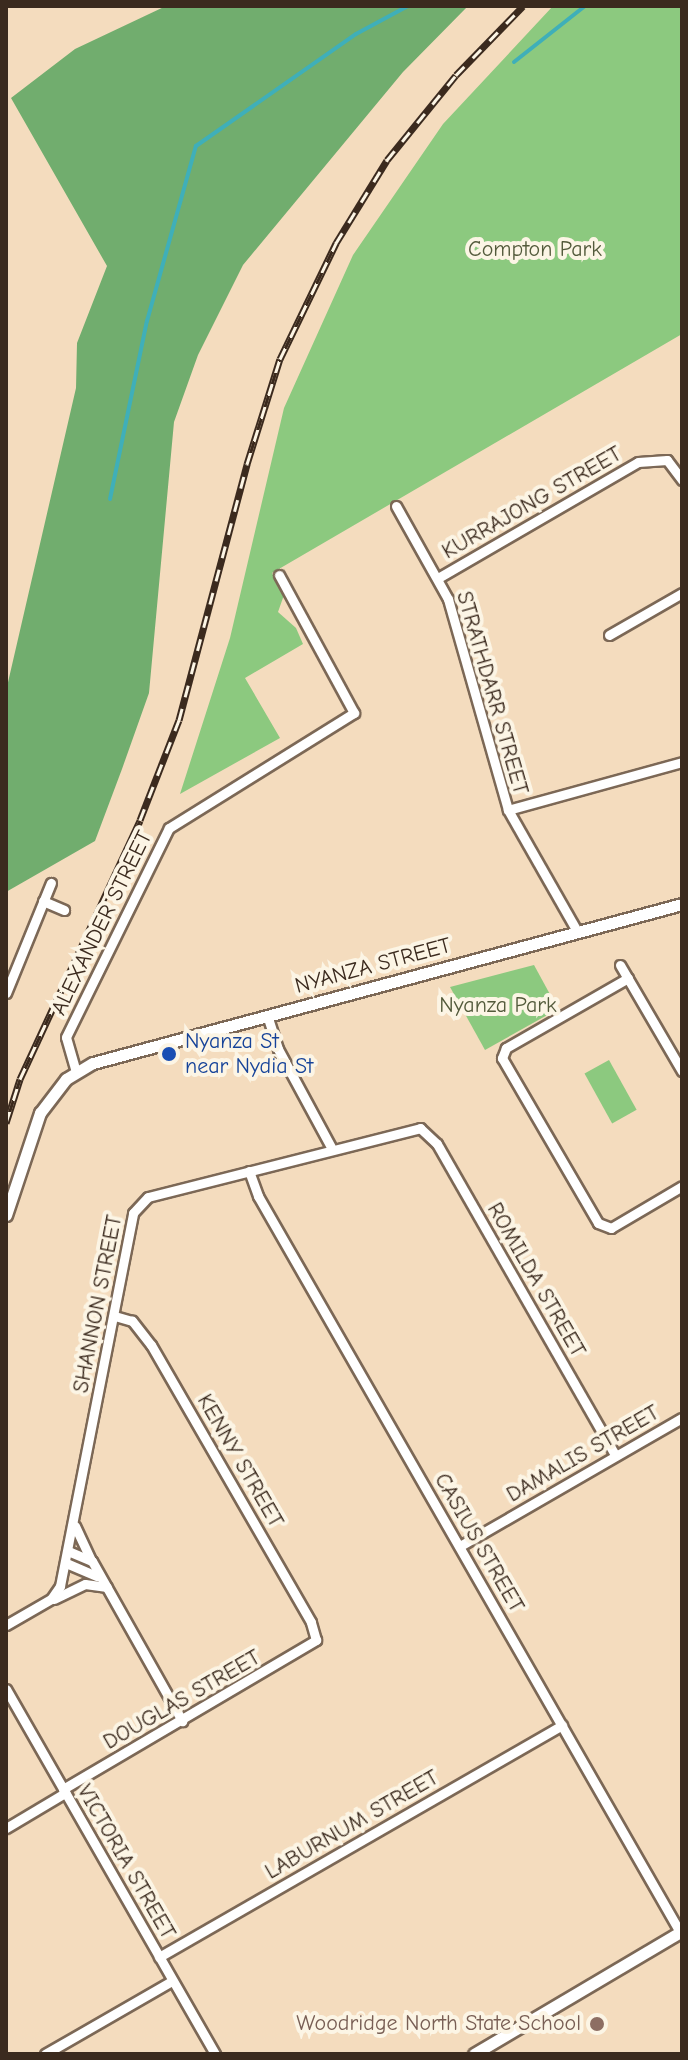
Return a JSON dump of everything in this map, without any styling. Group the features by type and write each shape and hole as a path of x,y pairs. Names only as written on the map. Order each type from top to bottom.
{"street":[{"name":"KURRAJONG STREET","path":"438,578 638,462 667,460 682,480"},
{"name":"STRATHDARR STREET","path":"396,506 438,578 508,810 577,931"},
{"name":"ALEXANDER STREET","path":"76,1072 66,1037 169,828 354,713 279,575"},
{"path":"609,635 682,593"},
{"path":"508,810 682,762"},
{"path":"6,993 51,883"},
{"path":"43,901 64,910"},
{"name":"NYANZA STREET","path":"76,1072 115,1056 682,904"},
{"path":"620,965 682,1071"},
{"path":"628,978 506,1048 502,1058 598,1223 611,1228 682,1186"},
{"path":"267,1015 278,1049 331,1147"},
{"path":"6,1215 40,1113 76,1072"},
{"name":"SHANNON STREET","path":"47,1602 60,1586 66,1563 138,1203 331,1147 420,1128"},
{"name":"ROMILDA STREET","path":"420,1128 437,1144 615,1455"},
{"name":"CASIUS STREET","path":"249,1171 258,1196 681,1932"},
{"name":"KENNY STREET","path":"115,1316 132,1321 151,1345 311,1622 316,1640"},
{"name":"DAMALIS STREET","path":"460,1546 682,1418"},
{"path":"74,1519 93,1562 182,1721"},
{"path":"68,1551 93,1562"},
{"path":"66,1563 88,1569 106,1586"},
{"path":"6,1625 82,1584 106,1586"},
{"name":"DOUGLAS STREET","path":"6,1828 316,1640"},
{"name":"VICTORIA STREET","path":"6,1689 215,2054"},
{"name":"LABURNUM STREET","path":"159,1957 562,1725"},
{"path":"474,2054 681,1932"},
{"path":"45,2054 172,1981"}],"green space":[{"path":"166,6 468,6 403,72 243,265 198,355 174,422 149,693 95,841 6,892 6,691 76,388 77,343 107,266 11,98 75,49"},
{"name":"Compton Park","path":"553,6 682,6 682,334 272,573 284,595 278,612 296,628 303,644 245,678 280,738 180,794 230,638 284,408 353,255 443,124"},
{"name":"Nyanza Park","path":"534,965 558,1009 485,1050 450,987"},
{"path":"609,1060 637,1110 612,1123 585,1074"}],"waterway":[{"path":"110,499 147,321 196,146 356,34 408,6"},
{"path":"514,62 585,6"}],"railway":[{"path":"6,1123 20,1079 140,820 179,720 247,464 280,359 336,243 387,160 456,75 523,6"}],"place":[{"name":"Nyanza St near Nydia St","path":"169,1054"},
{"name":"Woodridge North State School","path":"597,2024"}]}
